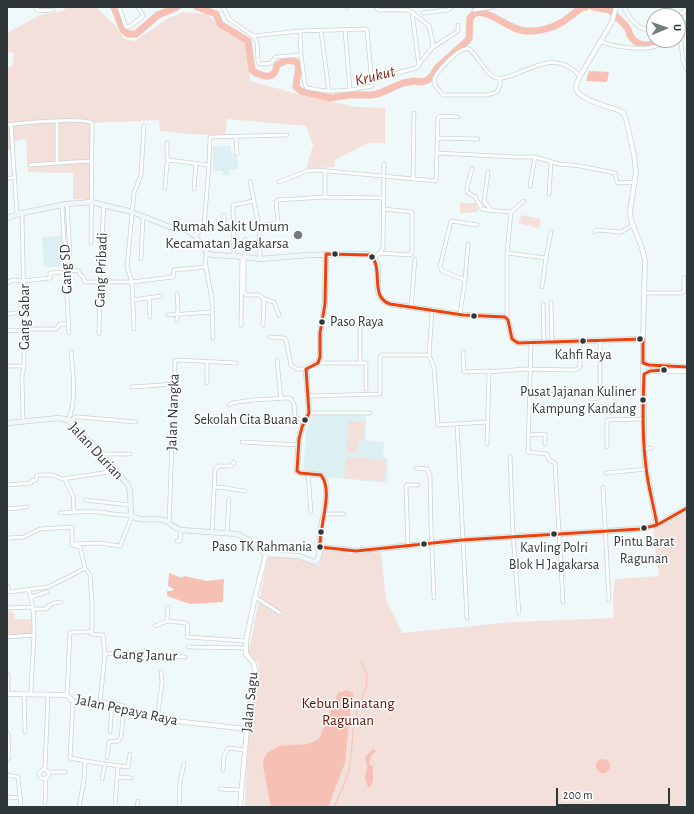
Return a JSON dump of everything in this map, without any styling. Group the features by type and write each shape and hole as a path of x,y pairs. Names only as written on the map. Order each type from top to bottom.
{"main road":[{"path":"7,218 22,213 65,204 91,202 132,212 170,226 187,230 195,236 207,253 212,255 260,259 326,254 366,254 374,257 380,298 390,304 432,311 505,317 507,318 511,337 513,341 518,343 643,339 644,449 646,469 657,525"},
{"path":"131,515 137,519 165,520 176,529 180,530 227,533 243,536 258,546 266,554 298,556 315,562 318,560 320,534 326,496 325,478 322,475 300,473 297,471 300,433 308,412 306,369 318,363 320,357 320,333 325,304 326,254"},
{"name":"Jalan Durian","path":"7,422 59,418 69,421 101,454 129,488 131,515"},
{"path":"320,547 356,551 462,540 640,529 657,525 687,508"}],"street":[{"path":"35,7 38,11 53,10"},
{"path":"119,7 126,27 129,27 142,17 143,15 138,7"},
{"path":"223,7 229,19 253,36 257,42 258,62 260,64 271,63 276,57 301,55"},
{"path":"376,7 378,10 407,10 423,20 429,26 433,43 432,48"},
{"path":"432,7 433,12"},
{"path":"423,14 448,10 452,7"},
{"path":"474,10 493,7"},
{"path":"616,7 612,22 580,76 576,89 579,94 586,98 620,111 626,119 636,172 630,211 631,220 642,248 644,260 643,339"},
{"path":"624,7 629,16 640,28 646,30"},
{"path":"412,12 419,66"},
{"path":"378,78 416,68 432,48 458,31 458,25"},
{"path":"253,36 300,31 365,29 367,30 372,86 329,92 307,88 305,85 301,55 300,31"},
{"path":"345,30 350,90"},
{"path":"321,31 329,92"},
{"path":"600,41 612,44 646,48"},
{"path":"500,78 500,85 497,92 486,95 444,95 438,90 434,82 437,72 457,53 468,48 491,76 500,78 512,76 546,62 561,63 570,67 580,76"},
{"path":"682,48 683,60 687,70"},
{"path":"413,179 414,113"},
{"path":"279,182 307,171 325,170 436,181 439,117 458,117"},
{"path":"16,215 9,125 74,120 90,122 92,123 91,243"},
{"path":"57,122 57,163"},
{"path":"134,329 132,282 127,267 134,194 140,175 144,126"},
{"path":"195,236 204,227 210,137 287,135"},
{"path":"236,137 237,154"},
{"path":"438,138 478,139"},
{"path":"165,188 167,164 169,160 167,156 167,143"},
{"path":"437,153 535,157 559,164 580,166 615,173 618,183 635,182"},
{"path":"530,186 535,157"},
{"path":"169,160 209,165"},
{"path":"30,165 92,161"},
{"path":"549,194 551,162"},
{"path":"194,189 196,163"},
{"path":"374,257 380,253 383,248 384,164"},
{"path":"472,169 467,192 475,197 482,209 511,212 524,202"},
{"path":"325,170 325,198"},
{"path":"488,172 484,201 490,209"},
{"path":"7,178 13,178"},
{"path":"250,181 259,227 260,259"},
{"path":"259,227 276,224 278,222 276,202 278,200 384,198"},
{"path":"234,256 233,205 254,201"},
{"path":"65,204 70,255"},
{"name":"Gang SD","path":"65,204 69,333"},
{"name":"Gang Pribadi","path":"99,334 104,206"},
{"path":"380,253 410,255 412,252 412,212 383,209"},
{"path":"507,318 507,254 511,212"},
{"name":"Gang Sabar","path":"22,213 24,312 24,366 22,376 23,421"},
{"path":"202,230 224,226 224,215"},
{"path":"141,259 143,217"},
{"path":"465,280 442,271 440,266 451,221 477,225"},
{"path":"594,232 596,230 621,232 634,225"},
{"path":"542,287 551,232"},
{"path":"242,325 245,239"},
{"path":"460,314 468,244"},
{"path":"207,253 205,261 212,312 213,338"},
{"path":"507,254 546,258"},
{"path":"244,258 244,292 246,295 259,295 264,299 274,302 279,315"},
{"path":"411,308 415,259"},
{"path":"7,283 12,280 23,281 50,278 50,273 66,271 78,271 80,275 83,276 85,282 132,282 174,277 174,270 206,267"},
{"path":"644,292 682,293 684,291 684,277"},
{"path":"177,294 177,320"},
{"path":"133,300 161,296"},
{"path":"149,297 150,317"},
{"path":"263,325 264,299"},
{"path":"551,302 552,342"},
{"path":"543,304 544,342"},
{"path":"432,311 429,355 434,368 438,425 488,422"},
{"path":"7,314 24,312"},
{"path":"168,315 177,313 212,312"},
{"path":"360,323 360,363"},
{"path":"7,330 56,329 60,324 69,324"},
{"path":"270,337 284,338 286,340 291,364 297,369 306,369"},
{"path":"590,398 598,398 600,396 600,340"},
{"path":"463,352 465,372 530,369 575,370 580,367 580,341"},
{"path":"531,343 528,452 547,454 549,460 555,464 563,602"},
{"path":"69,421 72,402 71,352"},
{"path":"308,396 380,394 380,357 383,355 429,355"},
{"name":"Jalan Nangka","path":"169,524 174,364 177,360 236,363"},
{"path":"277,360 281,399"},
{"path":"207,362 207,383"},
{"path":"318,363 366,364 366,389"},
{"path":"644,363 649,366 687,367"},
{"path":"7,366 24,366"},
{"path":"488,444 490,371"},
{"path":"644,374 650,371 687,371"},
{"path":"132,387 174,384"},
{"path":"530,392 568,390"},
{"path":"229,405 254,400 291,400 294,404 295,416 304,422"},
{"path":"308,412 370,413"},
{"path":"69,421 75,417 79,417 136,422"},
{"path":"608,447 607,420 643,419"},
{"path":"457,424 467,618"},
{"path":"528,435 545,434 546,444"},
{"path":"242,442 298,445"},
{"path":"644,449 652,448"},
{"path":"101,454 130,454"},
{"path":"510,456 513,537 519,613"},
{"path":"212,533 216,468 219,466 231,466 234,462"},
{"path":"416,468 427,469 430,475 431,543 434,598"},
{"path":"606,473 646,469"},
{"path":"7,486 31,483 32,481 36,480 37,475 53,474 65,479 116,471"},
{"path":"308,474 311,512"},
{"path":"65,479 73,496 74,512"},
{"path":"408,546 406,487 407,485 418,485"},
{"path":"215,487 230,487 236,490 245,491"},
{"path":"603,487 610,600"},
{"path":"227,533 229,499"},
{"path":"85,500 130,506"},
{"path":"7,509 27,507"},
{"path":"60,513 98,512 116,516 131,515 120,546 100,544 72,545"},
{"path":"324,514 344,514"},
{"path":"7,538 24,537 40,529 72,527 72,545"},
{"path":"126,534 127,528"},
{"path":"177,542 180,542 180,530"},
{"path":"72,545 80,547 84,568 90,575 92,604 91,632"},
{"name":"Jalan Sagu","path":"240,807 247,729 255,669 254,664 247,656 246,641 266,554"},
{"path":"7,585 8,592 48,587 84,568"},
{"path":"29,590 33,608 31,694"},
{"path":"31,596 47,592"},
{"path":"255,597 280,613"},
{"path":"7,608 46,609 49,605 61,602"},
{"path":"167,621 168,607"},
{"path":"155,626 167,621 186,623 188,625 187,637 246,641"},
{"path":"67,695 70,633 91,632 92,634 103,635 105,654"},
{"path":"7,637 33,635"},
{"path":"188,647 246,648"},
{"name":"Gang Janur","path":"100,702 105,654 124,653 185,657"},
{"path":"157,719 162,683 161,672"},
{"path":"7,674 7,694"},
{"name":"Jalan Pepaya Raya","path":"7,694 67,695 73,701 112,704 124,707 132,713 157,719 247,729"},
{"path":"24,694 25,732"},
{"path":"45,803 46,778 48,776 46,771 48,694"},
{"path":"73,701 70,758 118,766 129,766 130,754"},
{"path":"110,732 112,704"},
{"path":"107,758 108,742 118,741 121,738 124,707"},
{"path":"7,734 9,758 7,759"},
{"path":"222,770 224,755 228,748 246,750"},
{"path":"79,807 84,780 85,761"},
{"path":"102,779 104,764"},
{"path":"179,807 180,781 184,764"},
{"path":"115,807 118,766"},
{"path":"33,774 39,774 42,770 65,772"},
{"path":"39,774 43,779 46,778"},
{"path":"7,775 18,776 21,807"},
{"path":"117,777 130,778"},
{"path":"220,789 241,790"},
{"path":"7,796 20,798"},
{"path":"137,807 138,801"}],"shaded area":[{"path":"589,71 609,72 607,82 586,81"},
{"path":"213,146 231,146 231,154 237,154 238,169 230,170 230,175 223,175 223,171 213,171"},
{"path":"64,236 65,266 44,267 42,237"},
{"path":"313,414 366,414 366,440 384,442 383,458 388,459 387,483 303,475 306,432"},
{"path":"169,573 182,578 184,576 207,581 224,579 223,602 190,604 167,596 167,591 172,591 174,589 168,586"},
{"path":"347,690 353,693 355,701 350,712 345,763 328,807 271,807 263,766 264,758 267,753 279,746 308,744 319,739 338,693"},
{"path":"373,749 376,751 371,756 369,765 373,766 373,781 369,788 365,779 367,767 365,757"},
{"path":"600,759 606,759 610,763 610,769 606,773 600,773 596,769 596,763"}],"green space":[{"path":"67,7 96,7 117,27 124,39 135,41 167,19 183,12 207,14 225,32 243,41 248,52 250,81 356,107 385,108 385,143 368,143 335,160 334,167 306,169 313,145 306,126 227,119 225,136 160,131 159,120 93,123 92,199 73,199 73,173 28,172 26,139 14,141 15,150 7,151 7,67 12,67 14,53 7,52 7,33 40,15 63,11"},
{"path":"460,203 477,203 478,212 460,213"},
{"path":"522,215 541,219 539,228 518,223"},
{"path":"349,421 365,422 363,440 359,440 357,453 346,452"},
{"path":"346,457 386,460 384,481 344,478"},
{"name":"Kebun Binatang Ragunan","path":"687,508 687,807 245,807 248,737 259,663 248,655 269,556 293,557 319,566 322,549 349,554 381,552 386,600 402,633 513,622 614,618 613,598 615,579 659,576 653,530"},
{"path":"7,611 14,613 15,619 34,619 35,637 13,639 7,635"}],"waterway":[{"name":"Krukut","path":"114,7 123,30 128,34 136,34 158,15 177,7"},
{"name":"Krukut","path":"197,7 216,14 220,24 248,41 252,70 254,72 269,76 274,73 277,65 280,63 285,61 298,63 296,87 301,91 330,98 349,95 372,95 403,83 414,81 422,82 428,80 437,68 469,39 470,18 475,13 487,14 514,28 532,31 543,30 554,26 564,21 578,10 586,7"},
{"name":"Krukut","path":"593,7 610,10 628,29 630,35 636,42 646,45"},
{"path":"334,807 349,770 354,722 367,684 366,671 360,660"}],"transit line":[{"path":"687,367 649,365 643,363 643,339 518,343 512,339 508,320 505,317 463,315 390,304 380,295 375,261 371,255 326,254 325,304 320,333 320,357 318,363 306,369 309,413 302,427 299,439 297,471 300,473 321,475 325,482 326,499 320,547 356,551 462,540 640,529 657,525 687,508"},
{"path":"657,525 648,482 644,444 644,374 650,371 664,370"}],"place":[{"name":"Rumah Sakit Umum Kecamatan Jagakarsa","path":"298,235"},
{"name":"Paso Raya","path":"322,322"},
{"name":"Kahfi Raya","path":"583,341"},
{"name":"Pusat Jajanan Kuliner Kampung Kandang","path":"643,400"},
{"name":"Sekolah Cita Buana","path":"305,420"},
{"name":"Pintu Barat Ragunan","path":"644,528"},
{"name":"Kavling Polri Blok H Jagakarsa","path":"554,534"},
{"name":"Paso TK Rahmania","path":"320,547"}]}
